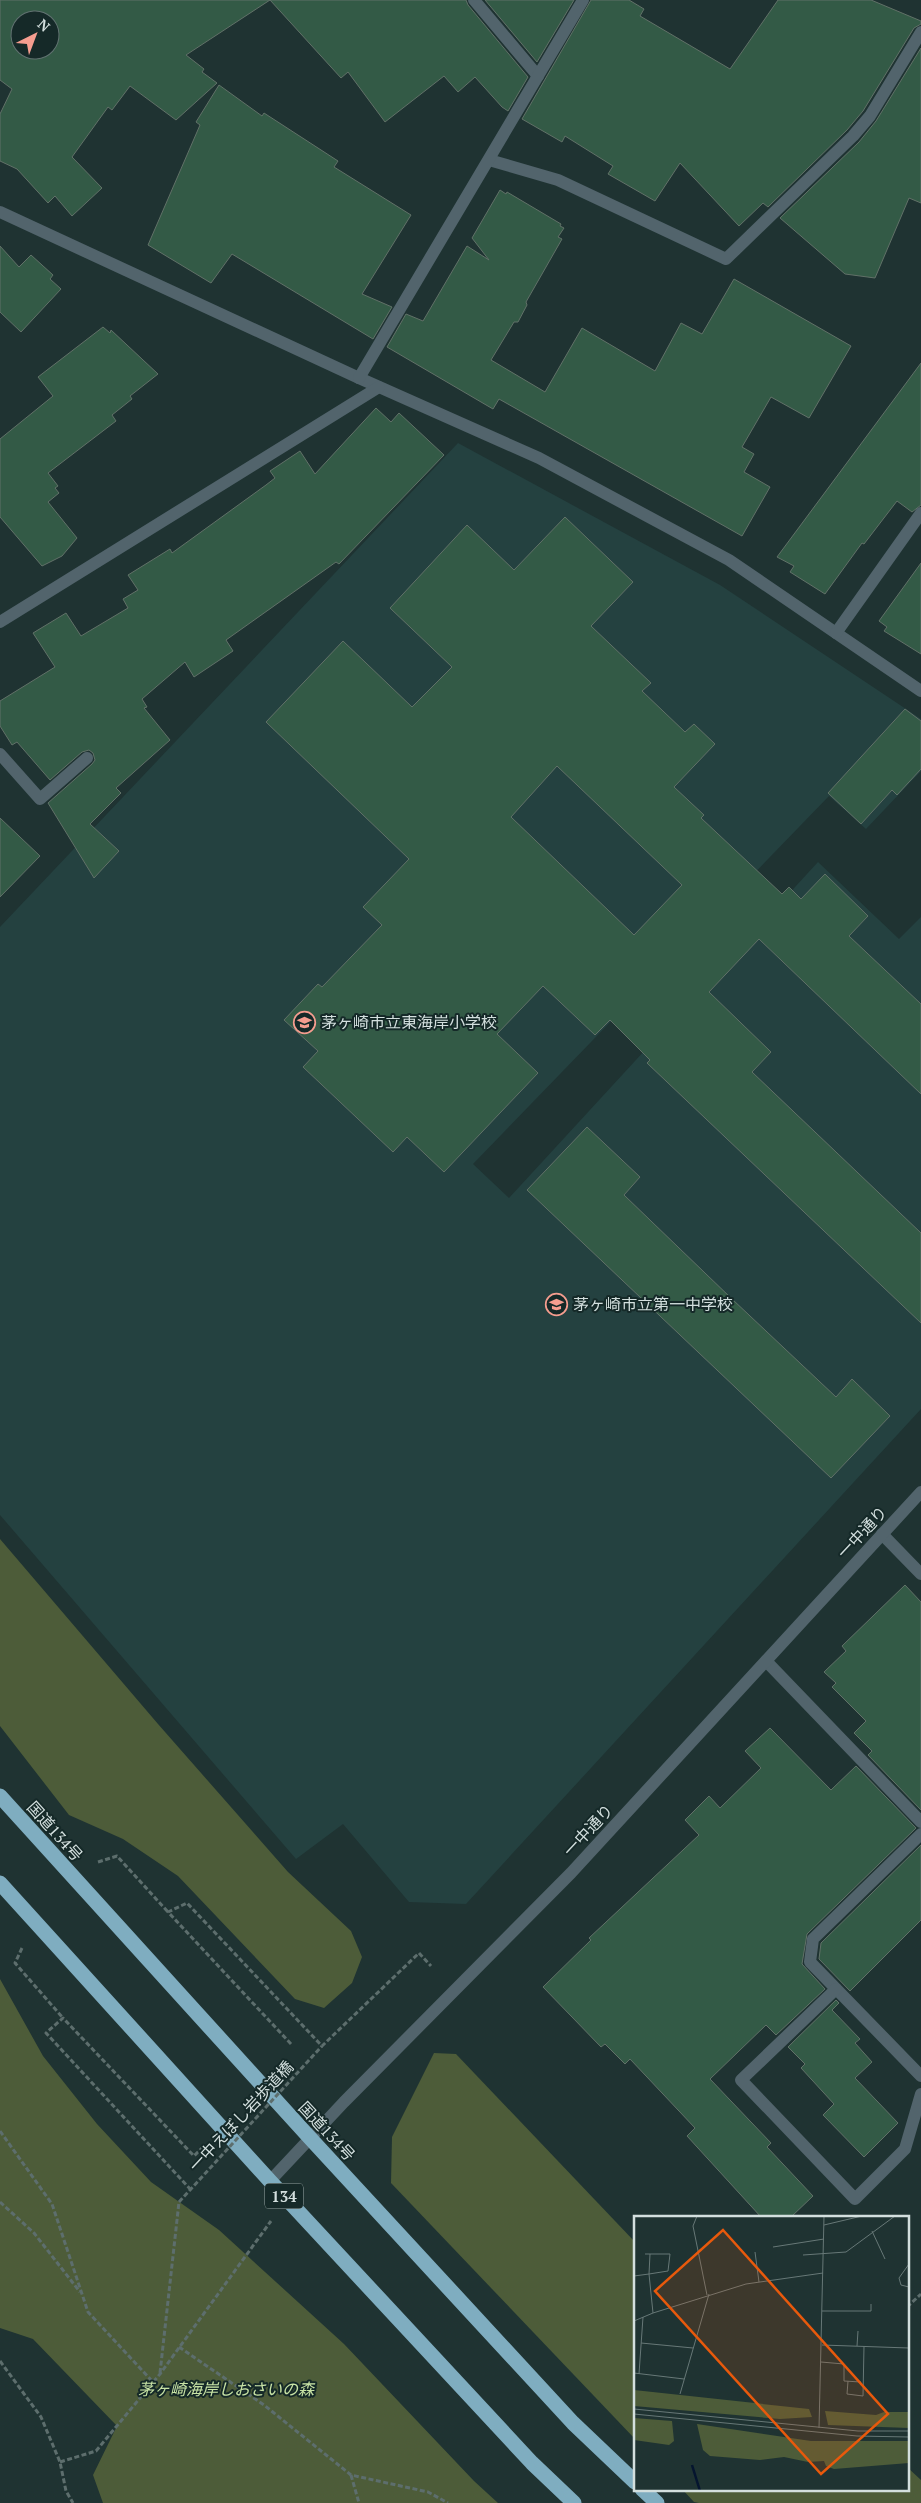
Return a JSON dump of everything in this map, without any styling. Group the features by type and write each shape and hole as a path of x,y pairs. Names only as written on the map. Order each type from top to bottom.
{"highway":[{"name":"国道134号","path":"0,1796 310,2138 573,2423 634,2481"},
{"name":"134","path":"0,1883 270,2181 525,2456 574,2503"},
{"path":"643,2490 656,2503"}],"street":[{"path":"474,0 538,76"},
{"path":"359,378 583,0"},
{"path":"489,160 558,180 726,258 864,123 921,32"},
{"path":"0,212 359,378 539,458 729,560 921,691"},
{"path":"0,622 379,387"},
{"path":"836,633 921,513"},
{"path":"0,754 40,799 87,758"},
{"name":"一中通り","path":"270,2181 571,1873 921,1492"},
{"path":"882,1534 921,1574"},
{"path":"766,1661 921,1822"},
{"path":"921,1834 813,1939 810,1962 921,2076"},
{"path":"836,1989 741,2080 855,2199 905,2149 921,2094"}],"path":[{"path":"98,1862 117,1856 291,2044"},
{"path":"168,1912 187,1903 322,2046"},
{"path":"22,1948 15,1963 62,2018 194,2156 203,2147"},
{"name":"一中えぼし岩歩道橋","path":"160,2374 179,2202 322,2046 419,1954 431,1966"},
{"path":"62,2018 46,2033 190,2190"},
{"path":"0,2131 52,2204 88,2312 153,2382"},
{"path":"0,2202 34,2233 82,2295"},
{"path":"60,2462 96,2451 160,2374 271,2220"},
{"path":"908,2306 921,2294"},
{"path":"178,2347 264,2405 350,2475 428,2492 448,2503"},
{"path":"0,2361 41,2417 60,2462 66,2491 73,2503"},
{"path":"350,2475 359,2503"}],"shaded area":[{"path":"458,443 720,585 921,719 921,771 866,829 829,796 473,1164 509,1198 818,862 899,939 921,917 921,1409 466,1904 409,1902 343,1824 296,1859 0,1515 0,927"}],"green space":[{"path":"0,1539 158,1724 288,1872 351,1931 362,1957 352,1983 324,2008 295,1999 178,1876 123,1839 69,1815 0,1726"},
{"name":"茅ヶ崎海岸しおさいの森","path":"0,1979 43,2056 97,2124 151,2182 219,2230 344,2344 474,2481 498,2503 103,2503 93,2475 117,2426 33,2339 0,2328"},
{"path":"434,2053 456,2054 634,2241 634,2438 391,2183 392,2137"},
{"path":"908,2468 921,2480 921,2503 694,2502 683,2490 908,2490"}],"building":[{"path":"0,0 270,0 186,55 204,69 202,72 217,83 176,120 130,86 112,110 108,107 72,157 102,188 72,216 55,196 48,203 17,169 0,161 0,114 12,89 0,80"},
{"path":"270,0 466,0 468,5 528,77 508,111 502,107 475,77 458,92 444,76 385,122 348,72 341,78"},
{"path":"485,0 574,0 537,62"},
{"path":"591,0 629,0 644,9 640,16 730,69 778,0 871,0 921,21 921,24 914,28 863,111 847,130 768,207 763,203 739,226 680,163 655,201 608,174 613,166 565,136 562,142 522,119"},
{"path":"921,48 921,203 909,198 875,278 845,274 780,218 859,142 876,121"},
{"path":"219,85 262,116 264,113 338,161 334,167 411,215 362,294 392,307 373,339 232,254 211,283 148,245 200,125 196,122"},
{"path":"500,190 506,194 507,192 561,224 560,226 564,228 558,237 562,239 526,302 527,305 518,322 514,322 491,360 545,392 582,328 655,371 681,323 702,334 734,279 851,346 809,418 771,397 742,447 754,454 744,472 770,487 742,536 499,399 493,409 387,347 406,314 423,321 467,246 489,260 472,238"},
{"path":"0,246 19,267 31,255 53,275 50,279 61,289 21,332 0,312"},
{"path":"103,327 110,333 111,330 158,374 130,396 132,399 112,415 116,421 48,473 58,486 55,488 59,493 48,502 77,538 62,556 42,566 0,517 0,439 53,396 38,377"},
{"path":"921,363 921,505 912,512 897,501 864,544 862,543 825,594 790,572 794,566 777,557"},
{"path":"376,408 391,422 399,413 444,455 339,564 336,562 226,640 233,651 194,677 185,662 142,699 147,707 144,708 170,740 116,788 121,793 90,824 119,851 94,878 48,803 92,764 95,760 93,753 89,750 82,752 50,780 17,742 12,745 0,726 0,701 55,667 33,633 66,613 81,636 128,608 123,599 138,590 128,575 170,549 172,553 275,478 270,471 300,451 315,474"},
{"path":"565,517 633,582 591,626 651,683 642,691 685,732 694,724 715,744 674,787 704,815 701,818 782,894 789,887 801,899 825,874 868,916 849,936 921,1004 921,1094 759,939 709,992 771,1052 752,1072 921,1233 921,1323 647,1063 650,1060 610,1020 595,1035 543,986 497,1034 538,1073 444,1172 407,1137 393,1152 303,1067 318,1051 284,1020 318,984 322,987 382,925 363,907 409,859 266,722 343,641 412,707 452,667 390,608 467,525 514,570","holes":["557,766 682,885 634,935 511,817"]},
{"path":"921,563 921,654 884,631 887,627 879,621"},
{"path":"905,709 921,721 921,769 897,795 892,790 861,824 828,793"},
{"path":"0,818 40,856 0,897"},
{"path":"587,1127 640,1177 624,1195 732,1299 836,1397 852,1379 890,1416 831,1478 527,1190"},
{"path":"905,1585 921,1602 921,1810 868,1755 872,1751 854,1733 866,1721 832,1687 836,1683 824,1672 846,1651 842,1646"},
{"path":"770,1728 831,1790 856,1766 916,1828 807,1934 802,1964 825,1989 776,2035 766,2025 710,2079 771,2143 767,2147 813,2196 792,2216 760,2216 687,2136 695,2128 630,2059 625,2064 605,2044 601,2047 543,1987 591,1940 589,1938 699,1835 685,1820 709,1796 720,1808 761,1768 745,1751"},
{"path":"921,1845 921,1920 850,1991 819,1959 821,1943"},
{"path":"836,2000 839,2003 832,2010 860,2039 855,2043 872,2062 855,2078 898,2123 864,2157 823,2115 834,2104 801,2068 805,2064 788,2047"}],"place":[{"name":"茅ヶ崎市立東海岸小学校","path":"305,1022"},
{"name":"茅ヶ崎市立第一中学校","path":"557,1304"}]}
